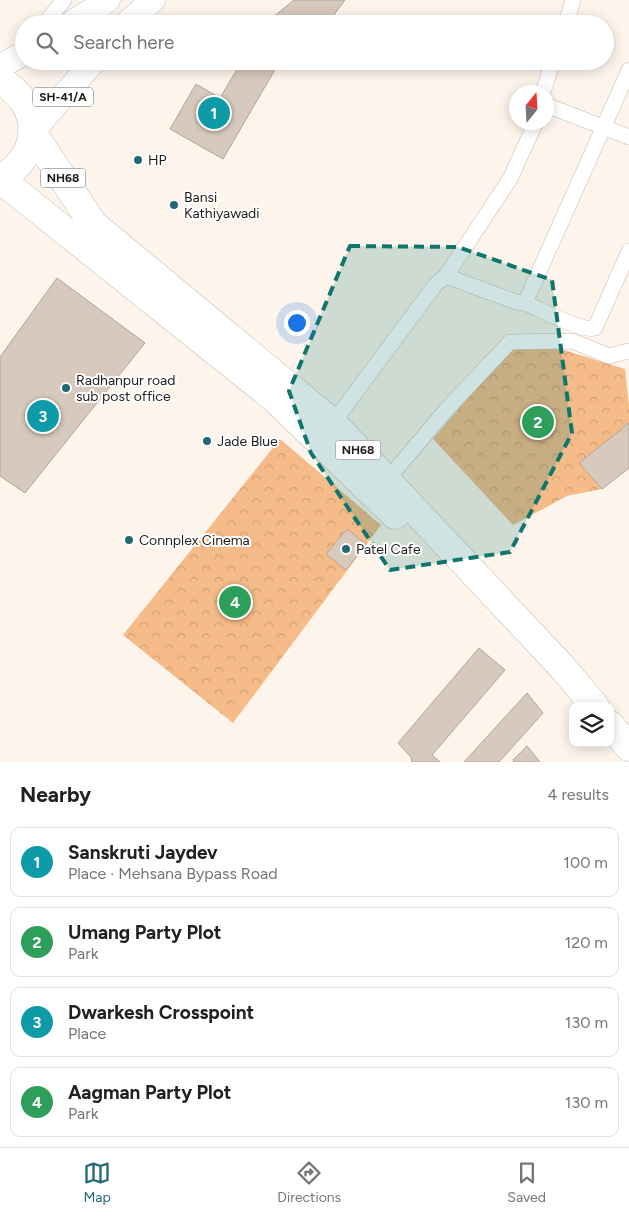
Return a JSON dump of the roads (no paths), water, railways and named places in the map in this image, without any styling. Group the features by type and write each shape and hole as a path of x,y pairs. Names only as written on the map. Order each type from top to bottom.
{"highway":[{"name":"NH68","path":"0,80 15,89 27,104 33,121 32,140 26,157 15,170 0,179 94,234 326,432 387,480 563,668 592,702"},
{"name":"NH68","path":"32,132 94,234 274,398 326,432 496,613 571,702"},
{"path":"614,729 629,747"},
{"path":"608,747 621,762"}],"main road":[{"path":"84,15 108,0"},
{"path":"136,15 153,0"},
{"name":"SH-41/A","path":"32,132 86,70"}],"street":[{"path":"52,15 64,0"},
{"path":"569,15 573,0"},
{"path":"545,85 550,70"},
{"path":"525,303 629,70"},
{"path":"554,108 629,137"},
{"path":"326,432 436,284 446,276 510,179 532,130"},
{"path":"446,276 516,302 525,303 580,327 595,328 629,251"},
{"path":"387,480 446,410 510,342 572,341 609,356 629,350"}],"place":[{"name":"Sanskruti Jaydev","path":"214,113"},
{"name":"HP","path":"138,160"},
{"name":"Bansi Kathiyawadi","path":"174,205"},
{"name":"Radhanpur road sub post office","path":"66,388"},
{"name":"Dwarkesh Crosspoint","path":"43,416"},
{"name":"Umang Party Plot","path":"538,422"},
{"name":"Jade Blue","path":"207,441"},
{"name":"Connplex Cinema","path":"129,540"},
{"name":"Patel Cafe","path":"346,549"},
{"name":"Aagman Party Plot","path":"235,602"}]}
